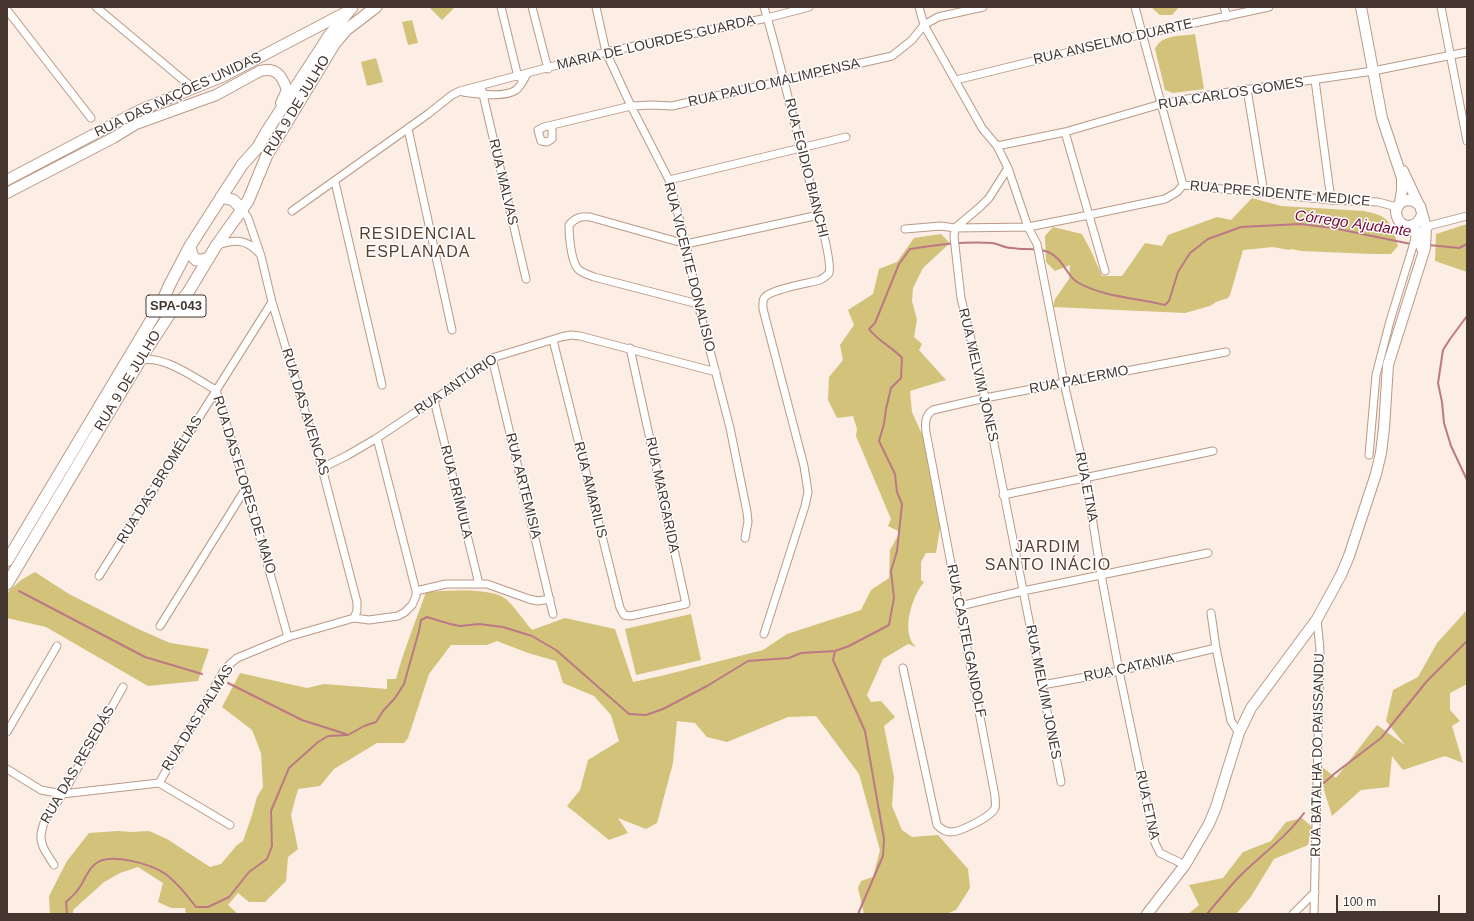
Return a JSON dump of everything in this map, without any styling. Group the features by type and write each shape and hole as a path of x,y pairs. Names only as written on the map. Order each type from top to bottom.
{"main road":[{"path":"346,30 353,18 368,7"},
{"name":"RUA 9 DE JULHO","path":"7,584 139,361 168,317 190,290 216,246 251,195 267,155 335,43 346,30 376,7"},
{"name":"RUA 9 DE JULHO","path":"7,562 162,302 190,246 242,165 258,147 329,36 351,8"},
{"path":"221,197 234,200 242,209"},
{"path":"190,246 192,255 196,260 209,258"}],"street":[{"path":"96,7 194,89"},
{"path":"501,7 518,77"},
{"path":"532,7 548,68"},
{"name":"RUA VICENTE DONALISIO","path":"596,7 606,52 631,106 669,180 686,244 698,304 730,428 747,512 748,522 745,538"},
{"name":"RUA EGIDIO BIANCHI","path":"764,7 819,215 829,265 829,272 826,277 820,280 773,292 766,296 763,301 763,309 804,466 808,492 805,506 764,634"},
{"name":"MARIA DE LOURDES GUARDA","path":"292,211 335,182 452,95 460,91 518,77 606,52 767,18 809,7"},
{"path":"919,7 924,25 982,128 998,146 1008,168 989,198 980,208 954,228"},
{"name":"RUA PAULO MALIMPENSA","path":"552,126 631,106 672,106 892,56 912,40 924,25 938,18 983,7"},
{"path":"1135,7 1183,185"},
{"path":"1224,7 1227,16"},
{"name":"RUA ANSELMO DUARTE","path":"956,80 1142,34 1269,7"},
{"path":"1360,7 1382,118 1402,178 1402,190 1396,213 1398,220 1403,225 1422,234"},
{"path":"1441,7 1467,140"},
{"name":"RUA DAS NAÇÕES UNIDAS","path":"7,180 140,110 224,76 351,8"},
{"path":"7,10 91,118"},
{"name":"RUA CARLOS GOMES","path":"998,146 1065,132 1161,104 1373,71 1467,52"},
{"name":"RUA DAS NAÇÕES UNIDAS","path":"7,193 114,138 136,124 216,95 260,71 266,70 276,72 280,75 287,90 267,131"},
{"path":"460,91 483,95 515,92 527,74"},
{"path":"1315,80 1331,200"},
{"name":"RUA MALVAS","path":"481,86 526,279"},
{"path":"1247,90 1264,193"},
{"path":"408,129 452,330"},
{"path":"1065,132 1105,271"},
{"path":"669,180 846,137"},
{"path":"1147,914 1185,865 1209,824 1216,807 1239,733 1251,708 1317,619 1346,563 1376,474 1384,428 1388,365 1424,250 1421,209 1406,176 1397,162"},
{"name":"RUA ETNA","path":"1008,168 1028,227 1037,244 1038,256 1064,384 1086,478 1101,574 1119,671 1155,843 1160,853 1185,865"},
{"path":"335,182 382,385"},
{"name":"RUA PRESIDENTE MEDICE","path":"905,229 930,226 954,228 1028,227 1165,199 1177,192 1183,185 1331,200 1378,202 1399,205"},
{"path":"1399,205 1404,201 1411,200 1418,203"},
{"name":"RUA DAS AVENCAS","path":"242,209 248,218 261,256 272,302 322,468 358,602 357,611 354,618"},
{"path":"698,304 594,277 583,272 577,268 573,258 569,226 573,220 582,216 590,217 686,244 819,215"},
{"path":"1407,226 1420,220 1422,215"},
{"path":"1369,455 1376,375 1390,321 1409,261 1422,234 1467,216"},
{"name":"RUA MELVIM JONES","path":"954,228 961,298 985,398 1061,782"},
{"path":"216,246 232,240 238,240 253,246 261,256"},
{"path":"1409,261 1414,254 1424,250"},
{"name":"RUA DAS BROMÉLIAS","path":"99,576 272,302"},
{"name":"RUA ANTÚRIO","path":"322,468 348,456 377,438 434,400 492,358 571,335 630,348 716,372"},
{"name":"RUA AMARILIS","path":"553,340 620,608 627,616 649,613"},
{"name":"RUA MARGARIDA","path":"630,348 686,604 649,613"},
{"name":"RUA PALERMO","path":"933,410 985,398 1226,352"},
{"name":"RUA ARTEMISIA","path":"492,358 553,614"},
{"name":"RUA DAS FLORES DE MAIO","path":"139,361 149,359 162,361 216,390 246,488 288,637"},
{"name":"RUA PRÍMULA","path":"434,400 478,584"},
{"name":"RUA CASTELGANDOLF","path":"903,668 937,825 942,830 950,832 959,831 990,814 995,808 995,796 926,432 926,418 933,410"},
{"path":"354,618 370,620 398,616 412,605 416,596 377,438"},
{"path":"1003,494 1213,451"},
{"path":"160,626 246,488"},
{"path":"960,606 1101,574 1208,553"},
{"path":"416,591 446,584 478,584 494,586 538,601 550,599"},
{"path":"1211,613 1216,648 1231,721 1239,733"},
{"name":"RUA DAS PALMAS","path":"159,783 230,664 237,658 288,637 354,618"},
{"name":"RUA BATALHA DO PAISSANDU","path":"1314,914 1320,650 1317,619"},
{"path":"7,732 57,646"},
{"name":"RUA CATANIA","path":"1042,685 1119,671 1216,648"},
{"name":"RUA DAS RESEDÁS","path":"54,865 43,848 41,836 46,816 62,794 123,687"},
{"path":"7,769 41,790 62,794 159,783 230,824"},
{"path":"1292,914 1315,892"}],"shaded area":[{"path":"429,7 455,7 442,20"},
{"path":"1151,7 1179,7 1172,15 1160,15"},
{"path":"412,20 418,43 408,45 402,22"},
{"path":"1195,34 1204,89 1173,93 1165,90 1155,49 1158,44 1166,38"},
{"path":"376,58 383,82 367,86 361,62"},
{"path":"1252,198 1281,206 1364,211 1379,215 1391,225 1398,246 1391,254 1302,251 1273,247 1243,250 1228,298 1216,302 1210,306 1185,313 1053,307 1055,299 1069,279 1070,265 1055,271 1046,262 1045,236 1053,227 1082,234 1102,276 1122,276 1145,243 1162,246 1168,235 1217,217 1231,220"},
{"path":"1467,224 1467,272 1435,261 1436,234"},
{"path":"941,234 950,243 923,268 913,288 912,301 917,320 914,337 922,344 919,350 946,380 910,391 912,412 931,449 943,509 936,553 926,553 921,562 921,580 924,582 915,596 908,624 911,641 916,647 908,644 883,659 867,695 871,702 881,701 895,717 884,726 894,777 892,806 902,830 912,837 938,835 968,869 970,888 956,910 946,914 864,914 858,888 861,881 873,877 880,850 859,774 816,716 788,717 727,742 707,737 695,723 677,721 673,763 657,823 646,829 618,818 628,833 609,840 567,806 580,790 588,760 619,741 611,715 594,696 563,683 556,661 528,653 497,641 487,645 451,645 429,674 408,738 404,743 377,743 334,769 320,786 298,789 291,815 298,849 288,857 286,881 265,902 249,902 238,893 228,905 238,914 186,914 185,908 171,908 158,902 163,883 138,867 120,873 104,882 73,910 73,914 50,914 49,896 67,861 89,833 149,831 167,839 210,867 221,864 237,845 243,841 257,797 263,787 261,753 252,730 222,707 240,673 307,688 324,684 387,689 387,679 396,679 406,646 426,592 479,591 499,595 509,602 532,630 565,618 615,629 633,682 763,650 787,634 861,610 871,590 889,578 890,550 900,532 888,526 891,519 856,436 857,429 853,416 837,418 828,400 829,377 843,360 840,345 854,325 848,310 873,294 879,269 897,262 914,238"},
{"path":"35,572 69,594 136,628 170,643 209,649 198,681 148,686 46,627 7,618 7,593 21,580"},
{"path":"1467,610 1467,684 1450,693 1450,710 1460,721 1452,726 1463,763 1445,756 1403,770 1392,756 1389,787 1361,790 1332,816 1324,790 1322,767 1336,778 1377,725 1405,745 1386,721 1393,690 1418,677 1437,643"},
{"path":"691,614 701,660 636,675 625,629"},
{"path":"1302,818 1312,827 1308,845 1274,859 1250,898 1236,914 1188,914 1199,905 1189,885 1223,878 1243,852 1271,841 1286,822"}],"waterway":[{"name":"Córrego Ajudante","path":"67,914 66,902 75,894 91,868 101,861 109,859 119,859 141,863 160,871 175,882 196,907 208,907 229,897 249,872 267,859 272,846 271,811 289,768 318,742 328,736 348,735 364,726 376,722 404,684 421,620 427,617 460,626 479,624 503,627 532,636 556,650 629,714 646,715 663,709 707,686 748,661 789,658 801,653 835,651 849,646 889,625 894,598 891,571 897,551 902,504 897,492 895,474 879,441 891,388 901,378 902,358 869,329 875,323 899,264 910,249 950,244 992,243 1009,248 1044,251 1057,258 1073,279 1087,287 1109,294 1165,305 1169,301 1178,272 1190,253 1208,239 1241,227 1300,224 1333,228 1411,244"},
{"name":"Córrego Ajudante","path":"1429,245 1459,248 1467,244"},
{"path":"1467,316 1443,350 1438,383 1444,423 1451,446 1467,480"},
{"path":"19,591 145,657 202,674"},
{"path":"1324,783 1381,738 1427,681 1467,641"},
{"path":"835,651 833,660 865,731 884,839 883,856 858,914"},
{"path":"228,683 302,720 346,734"},
{"path":"1207,914 1237,879 1289,831 1304,813"}],"district":[{"name":"RESIDENCIAL ESPLANADA","path":"418,244"},
{"name":"JARDIM SANTO INÁCIO","path":"1048,557"}]}
